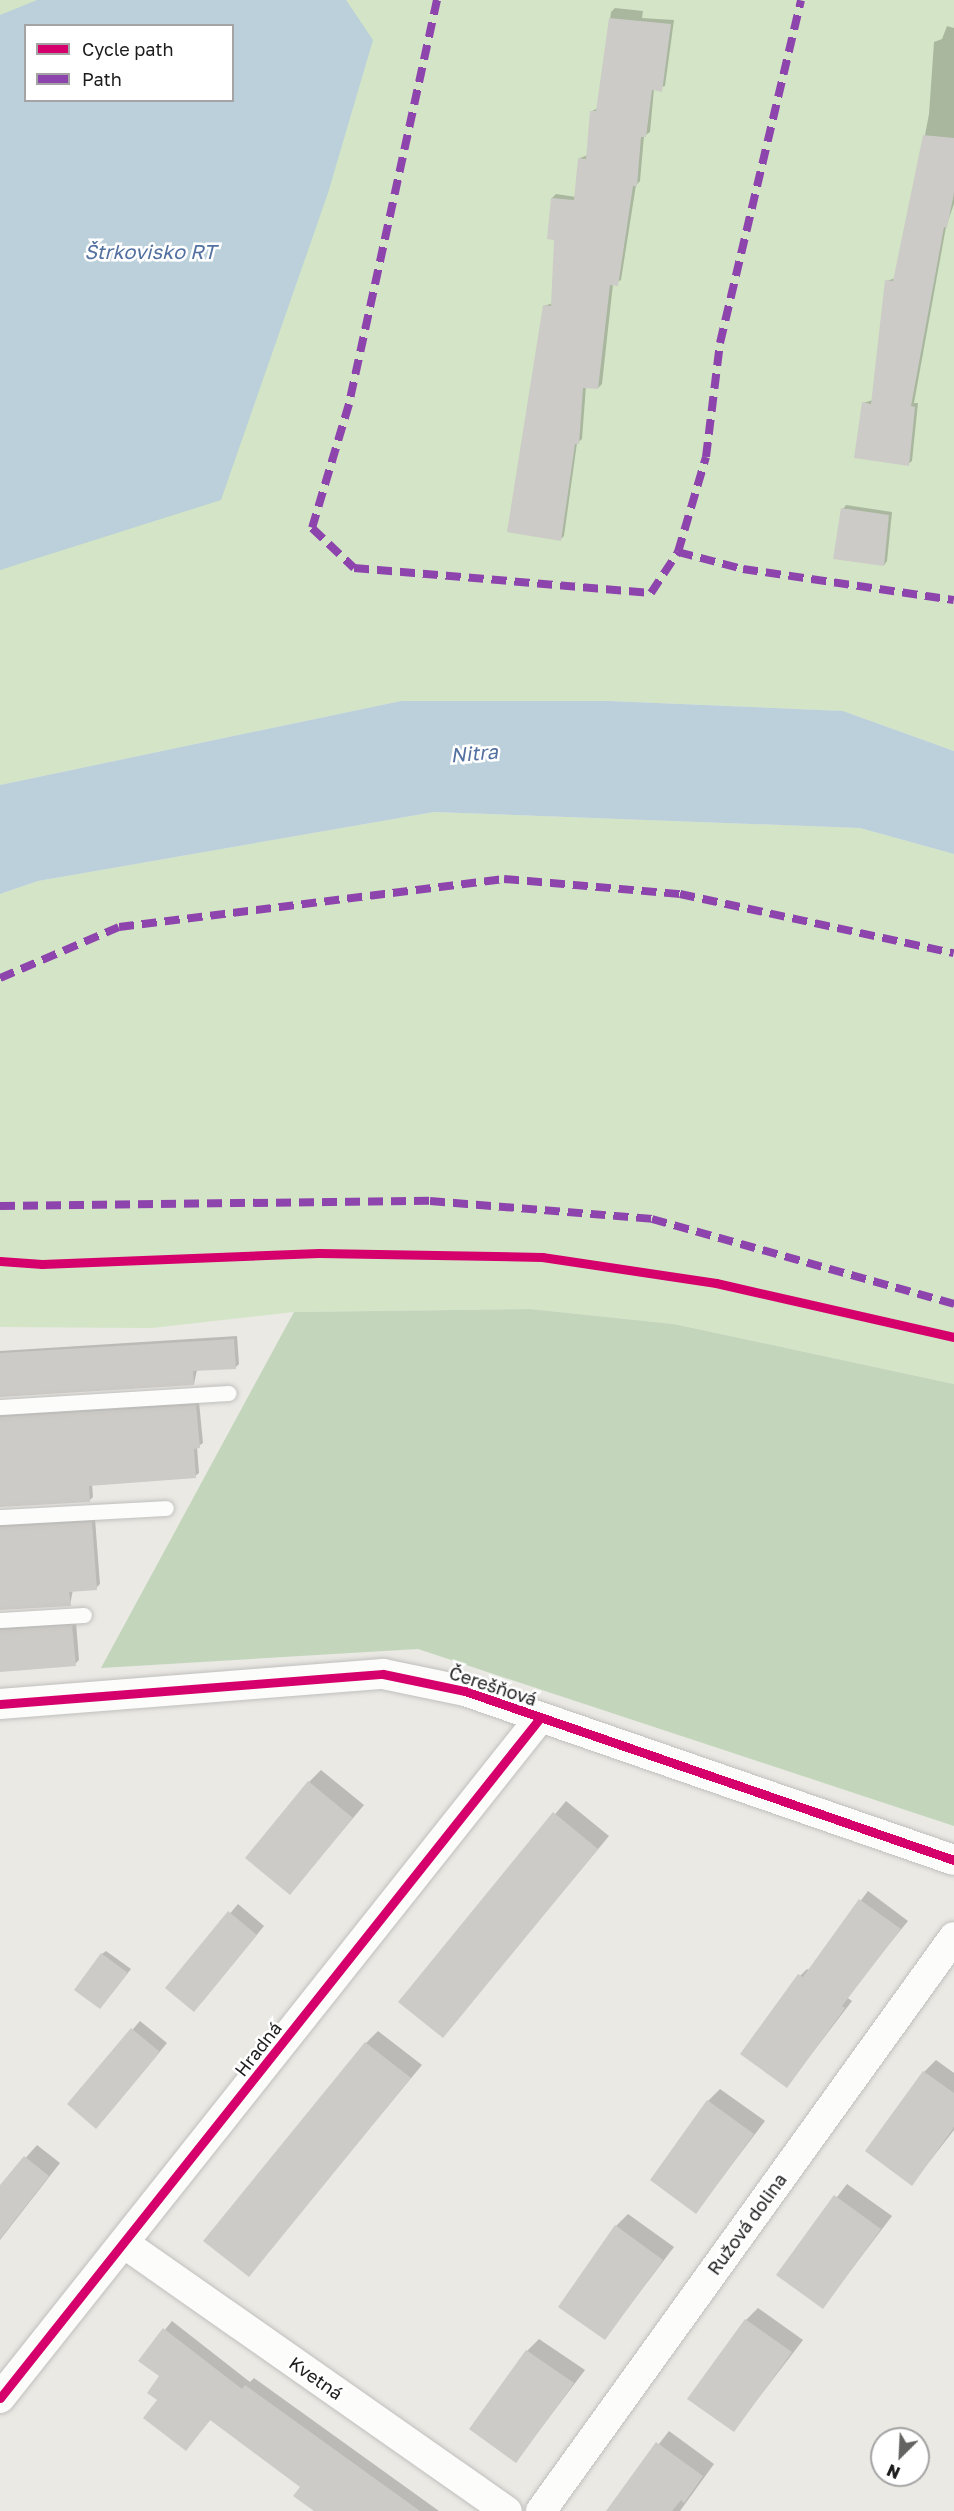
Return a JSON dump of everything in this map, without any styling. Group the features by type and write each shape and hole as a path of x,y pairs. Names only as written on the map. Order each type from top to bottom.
{"street":[{"name":"Čerešňová","path":"0,1704 383,1674 465,1691 954,1860"},
{"name":"Hradná","path":"0,2397 124,2244 540,1718"},
{"name":"Ružová dolina","path":"541,2511 954,1937"},
{"name":"Kvetná","path":"124,2244 507,2511"}],"lane":[{"path":"0,1407 229,1393"},
{"path":"0,1517 166,1508"},
{"path":"0,1620 84,1615"}],"green space":[{"path":"0,0 954,0 954,751 843,711 609,701 401,701 0,785"},
{"path":"434,812 860,828 954,854 954,1384 674,1324 530,1309 294,1312 152,1328 0,1327 0,894 38,881"},
{"path":"530,1309 674,1324 954,1384 954,1826 418,1649 101,1668 294,1312"}],"water":[{"name":"Štrkovisko RT","path":"37,0 346,0 373,40 328,193 221,500 0,570 0,15"},
{"name":"Nitra","path":"401,701 609,701 843,711 954,751 954,854 860,828 434,812 38,881 0,894 0,785"}],"building":[{"path":"609,18 671,24 662,92 652,90 646,137 641,137 637,186 633,186 618,286 610,285 598,389 583,388 579,444 575,444 561,541 507,532 543,305 551,306 554,240 547,239 551,198 574,200 578,158 586,159 590,111 596,111"},
{"path":"923,135 954,138 954,193 947,228 944,227 911,406 915,407 909,466 854,458 862,402 871,404 885,280 893,281"},
{"path":"841,508 889,515 884,566 833,559"},
{"path":"234,1339 236,1369 193,1371 194,1385 0,1397 0,1353"},
{"path":"196,1405 200,1448 194,1449 196,1478 89,1486 90,1502 0,1507 0,1417"},
{"path":"92,1522 97,1590 69,1592 71,1606 0,1610 0,1527"},
{"path":"72,1625 76,1666 0,1672 0,1630"},
{"path":"308,1781 353,1818 290,1895 245,1858"},
{"path":"553,1812 598,1849 443,2038 398,2002"},
{"path":"859,1899 901,1929 842,2006 845,2008 787,2088 740,2054 798,1974 803,1977"},
{"path":"228,1911 257,1935 194,2012 165,1988"},
{"path":"101,1953 128,1973 100,2009 74,1990"},
{"path":"131,2028 160,2052 96,2129 67,2104"},
{"path":"365,2042 411,2078 249,2277 203,2241"},
{"path":"923,2071 954,2093 954,2127 912,2186 865,2151"},
{"path":"707,2100 754,2134 696,2214 650,2180"},
{"path":"24,2156 49,2176 0,2239 0,2185"},
{"path":"834,2195 881,2229 823,2309 776,2275"},
{"path":"615,2225 663,2260 605,2340 558,2307"},
{"path":"745,2319 792,2352 734,2432 687,2399"},
{"path":"163,2328 242,2389 245,2385 420,2511 314,2511 293,2496 300,2487 210,2420 186,2451 143,2418 157,2400 147,2393 159,2376 138,2361"},
{"path":"526,2350 574,2383 516,2463 469,2429"},
{"path":"656,2442 703,2476 684,2503 681,2500 672,2511 606,2511"}],"marked path":[{"path":"437,0 349,404 312,528 354,568 651,593 678,552 706,457 720,343 801,0"},
{"path":"678,552 743,569 954,600"},
{"path":"0,978 119,927 504,879 680,894 954,953"},
{"path":"0,1206 430,1201 652,1219 954,1304"}],"cycle path":[{"path":"0,1261 42,1264 319,1253 542,1257 716,1283 954,1337"},
{"path":"0,1704 383,1674 465,1691 954,1860"},
{"path":"0,2398 540,1718"}]}
